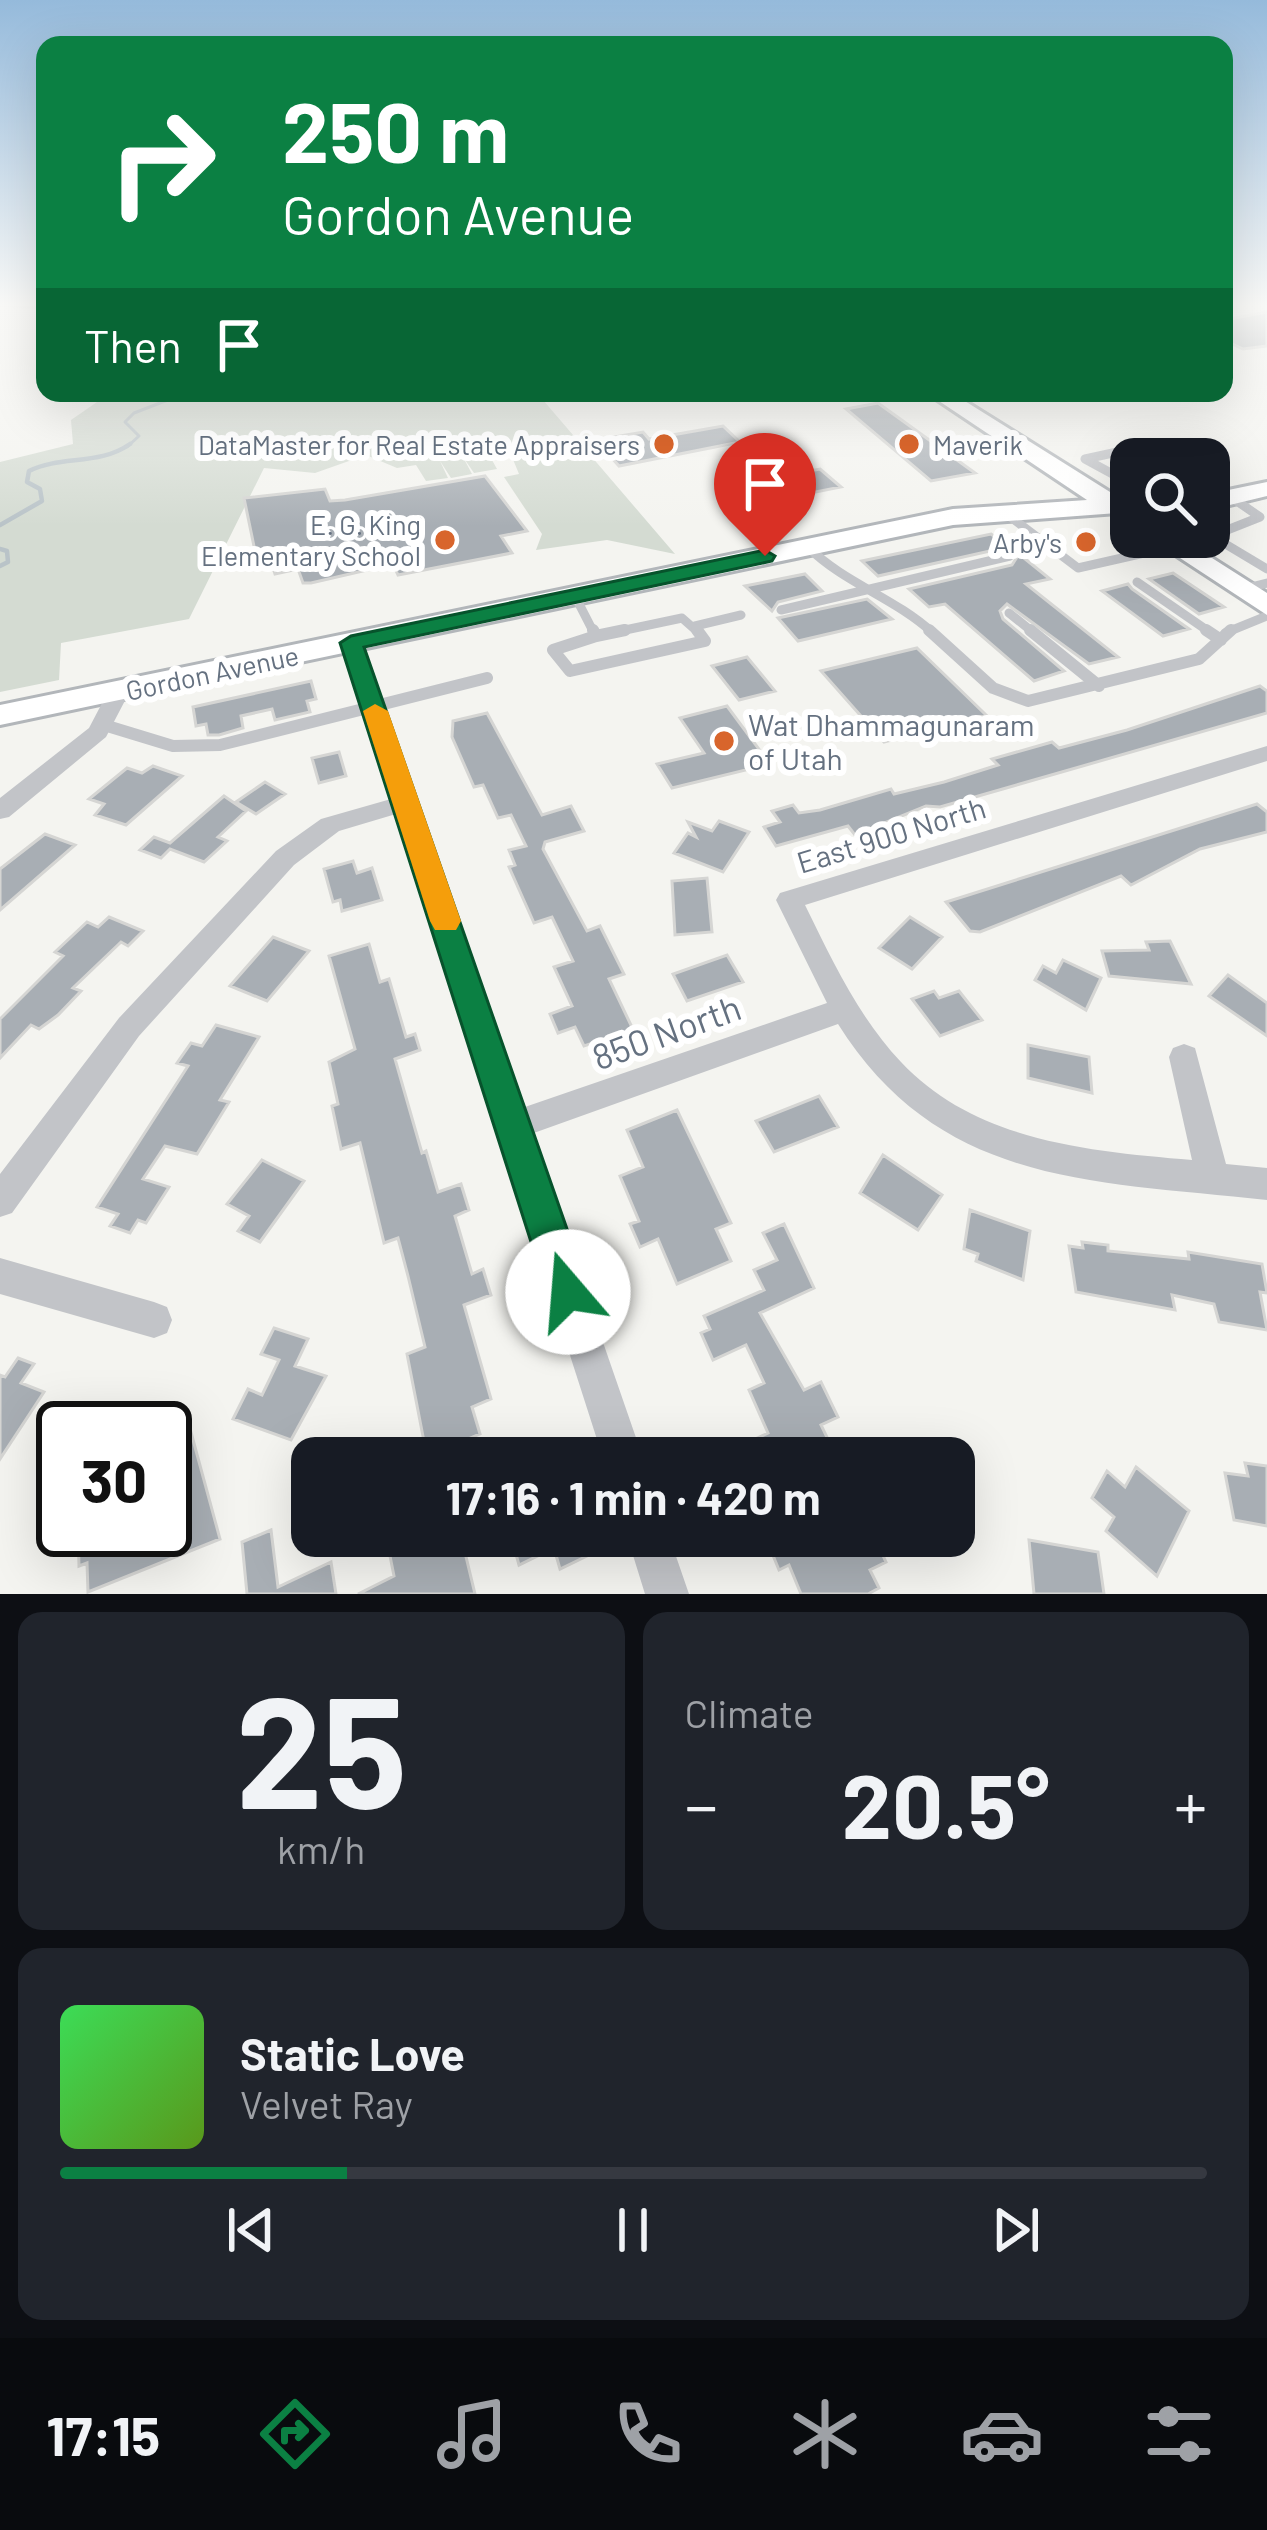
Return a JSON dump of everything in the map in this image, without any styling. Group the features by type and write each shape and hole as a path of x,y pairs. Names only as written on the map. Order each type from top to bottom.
{"main road":[{"path":"952,402 1110,500"},
{"path":"1230,499 1267,489"},
{"name":"Gordon Avenue","path":"0,715 808,548 1003,512 1110,509"},
{"path":"1203,558 1254,586 1267,606"}],"street":[{"path":"351,643 615,1437"},
{"path":"0,811 104,725 119,691"},
{"name":"East 900 North","path":"845,1009 789,900 1267,753"},
{"path":"0,1201 129,1028 285,858 330,825 406,803"},
{"path":"845,1009 893,1075 936,1112 993,1139 1057,1156 1267,1184"},
{"name":"850 North","path":"513,1126 845,1009"},
{"path":"1184,1057 1213,1177"},
{"path":"0,1276 154,1320"},
{"path":"655,1557 667,1594"}],"lane":[{"path":"1051,466 1110,453"},
{"path":"1084,459 1110,473"},
{"path":"1230,508 1259,518 1230,529"},
{"path":"1003,512 1078,568 1111,558"},
{"path":"1230,547 1267,569"},
{"path":"808,548 830,569 901,606 1010,697 1051,698 1199,659 1238,625 1267,616"},
{"path":"781,610 1010,556"},
{"path":"1137,582 1221,640"},
{"path":"575,596 596,636"},
{"path":"1010,613 1099,686"},
{"path":"695,626 741,615"},
{"path":"682,618 705,641 570,671 554,650 596,636 682,618"},
{"path":"104,725 191,748 487,678"}],"shaded area":[{"path":"97,402 545,402 675,554 607,540 536,550 542,534 504,477 519,474 512,457 492,460 497,469 474,473 463,457 472,474 451,478 440,461 448,478 426,481 416,465 397,468 366,455 315,473 264,468 189,619 61,643 59,680 0,692 0,462 73,444 71,420"}],"building":[{"path":"878,403 975,473 931,481 846,409"},
{"name":"DataMaster for Real Estate Appraisers","path":"723,426 740,442 619,466 596,440 643,432 649,439"},
{"path":"820,469 841,487 780,499 761,480"},
{"path":"485,476 527,531 501,536 512,553 398,575 393,564 311,583 303,583 298,569 275,574 268,553 256,556 244,498 325,489 330,501 345,500"},
{"path":"991,534 1008,547 878,576 862,561"},
{"path":"1019,554 1050,579 1026,584 1118,657 1089,664 1007,604 1000,611 1003,619 1064,671 1034,681 945,604 929,607 909,589 1012,565"},
{"path":"1173,573 1224,607 1199,614 1149,579"},
{"path":"805,574 822,591 778,602 772,611 745,586"},
{"path":"1128,584 1189,629 1163,636 1102,591"},
{"path":"867,599 892,619 798,641 778,618"},
{"path":"917,648 986,715 884,742 821,671"},
{"path":"747,657 775,691 739,700 712,666"},
{"path":"311,681 316,699 307,701 310,712 275,720 272,709 241,716 243,728 219,735 208,735 206,724 196,726 193,707"},
{"path":"1260,686 1267,691 1267,713 940,807 926,806 855,835 848,826 776,846 764,827 780,822 772,811 793,805 799,813 820,810 891,789 894,794 944,782 998,765 992,759 1052,742 1059,748 1127,730"},
{"name":"Wat Dhammagunaram of Utah","path":"727,706 770,764 672,788 657,764 704,753 680,718"},
{"path":"487,713 542,815 571,806 584,831 545,842 543,849 587,931 600,926 624,974 609,979 639,1042 617,1050 611,1037 584,1046 575,1027 558,1033 550,1014 572,1006 554,967 573,961 552,917 534,923 509,867 515,865 509,850 526,846 511,815 498,818 483,785 474,787 452,737 453,721"},
{"path":"339,752 346,776 319,783 312,758"},
{"path":"153,766 182,776 126,825 95,815 104,804 89,799 127,768 142,773"},
{"path":"265,782 285,794 256,814 236,802"},
{"path":"224,796 246,811 218,837 227,841 204,862 170,849 161,858 140,850 154,837 170,843"},
{"path":"1257,804 1267,812 1267,832 1200,849 1131,885 1121,876 980,932 970,931 946,902"},
{"path":"719,821 749,832 723,872 674,853 688,833 696,837 688,822 712,831"},
{"path":"45,834 75,845 0,910 0,869"},
{"path":"353,861 357,873 372,868 382,900 342,911 340,900 333,902 324,869"},
{"path":"707,878 712,932 675,935 672,881"},
{"path":"109,917 143,931 128,946 121,942 73,988 81,991 58,1015 39,1029 31,1025 0,1058 0,1019 63,956 55,952 87,922 98,927"},
{"path":"910,917 942,937 912,969 879,948"},
{"path":"273,937 309,951 267,1001 230,986"},
{"path":"1170,941 1191,984 1109,976 1102,951 1149,950 1146,942"},
{"path":"369,944 380,982 389,979 406,1037 415,1034 420,1050 395,1059 422,1153 426,1151 438,1192 461,1184 469,1210 455,1216 472,1274 483,1269 491,1295 464,1305 491,1399 472,1407 480,1434 473,1437 423,1437 407,1354 425,1347 398,1238 384,1243 360,1143 341,1149 332,1106 338,1104 329,1062 355,1049 329,956"},
{"path":"727,955 743,982 687,1001 673,974"},
{"path":"1063,960 1101,978 1086,1010 1035,980 1043,966 1056,973"},
{"path":"1228,975 1267,1003 1267,1036 1209,996"},
{"path":"934,991 939,998 959,991 982,1020 940,1036 912,999"},
{"path":"216,1025 259,1037 220,1100 229,1102 197,1154 165,1146 143,1179 169,1187 146,1223 138,1220 130,1233 110,1226 118,1214 97,1207 188,1066 177,1063 191,1043 202,1046"},
{"path":"1028,1045 1089,1057 1092,1093 1028,1078"},
{"path":"819,1096 838,1127 774,1152 756,1121"},
{"path":"677,1110 731,1223 716,1229 731,1261 677,1284 658,1239 640,1247 630,1224 639,1221 620,1176 643,1167 627,1130"},
{"path":"883,1155 942,1195 918,1230 860,1193"},
{"path":"262,1160 304,1181 260,1242 238,1231 249,1216 227,1204"},
{"path":"970,1210 1030,1231 1023,1280 976,1261 978,1254 964,1249"},
{"path":"784,1224 814,1288 760,1313 804,1390 821,1382 838,1417 821,1425 827,1437 760,1437 768,1433 749,1390 764,1383 746,1345 713,1360 701,1333 710,1329 704,1316 764,1290 754,1270 777,1260 763,1233"},
{"path":"1082,1242 1108,1245 1108,1251 1189,1259 1188,1252 1262,1264 1267,1293 1260,1292 1267,1330 1219,1322 1214,1304 1172,1295 1175,1310 1076,1292 1069,1246 1083,1248"},
{"path":"274,1328 308,1339 295,1366 326,1376 291,1440 233,1419 248,1389 262,1395 279,1360 261,1354"},
{"path":"18,1358 34,1364 21,1383 44,1392 0,1459 0,1375 5,1377"},
{"path":"192,1436 220,1539 192,1550"},
{"path":"1245,1463 1267,1466 1267,1526 1234,1520 1225,1473 1248,1476"},
{"path":"1136,1467 1189,1511 1157,1576 1106,1531 1114,1517 1092,1498 1107,1471 1125,1487"},
{"path":"271,1530 278,1587 331,1562 336,1594 247,1594 242,1542"},
{"path":"1029,1540 1098,1552 1104,1594 1034,1594"},
{"path":"79,1557 175,1557 88,1592 87,1563 79,1566"},
{"path":"390,1557 466,1557 475,1594 358,1594 394,1576"},
{"path":"557,1557 585,1557 560,1569"},
{"path":"774,1557 884,1557 886,1562 870,1570 879,1588 868,1594 801,1594 789,1565 779,1570"}],"waterway":[{"path":"127,447 139,436 125,422 134,413 163,402"},
{"path":"0,525 42,501 40,489 27,482 29,471 106,455 130,444"},
{"path":"0,549 7,551 8,562 0,566"}],"slow traffic":[{"path":"375,711 446,921"}],"place":[{"name":"DataMaster for Real Estate Appraisers","path":"664,444"},
{"name":"Maverik","path":"909,444"},
{"name":"E. G. King Elementary School","path":"445,540"},
{"name":"Arby's","path":"1086,542"},
{"name":"Wat Dhammagunaram of Utah","path":"724,741"}],"route":[{"path":"568,1292 351,643 765,556"}]}
